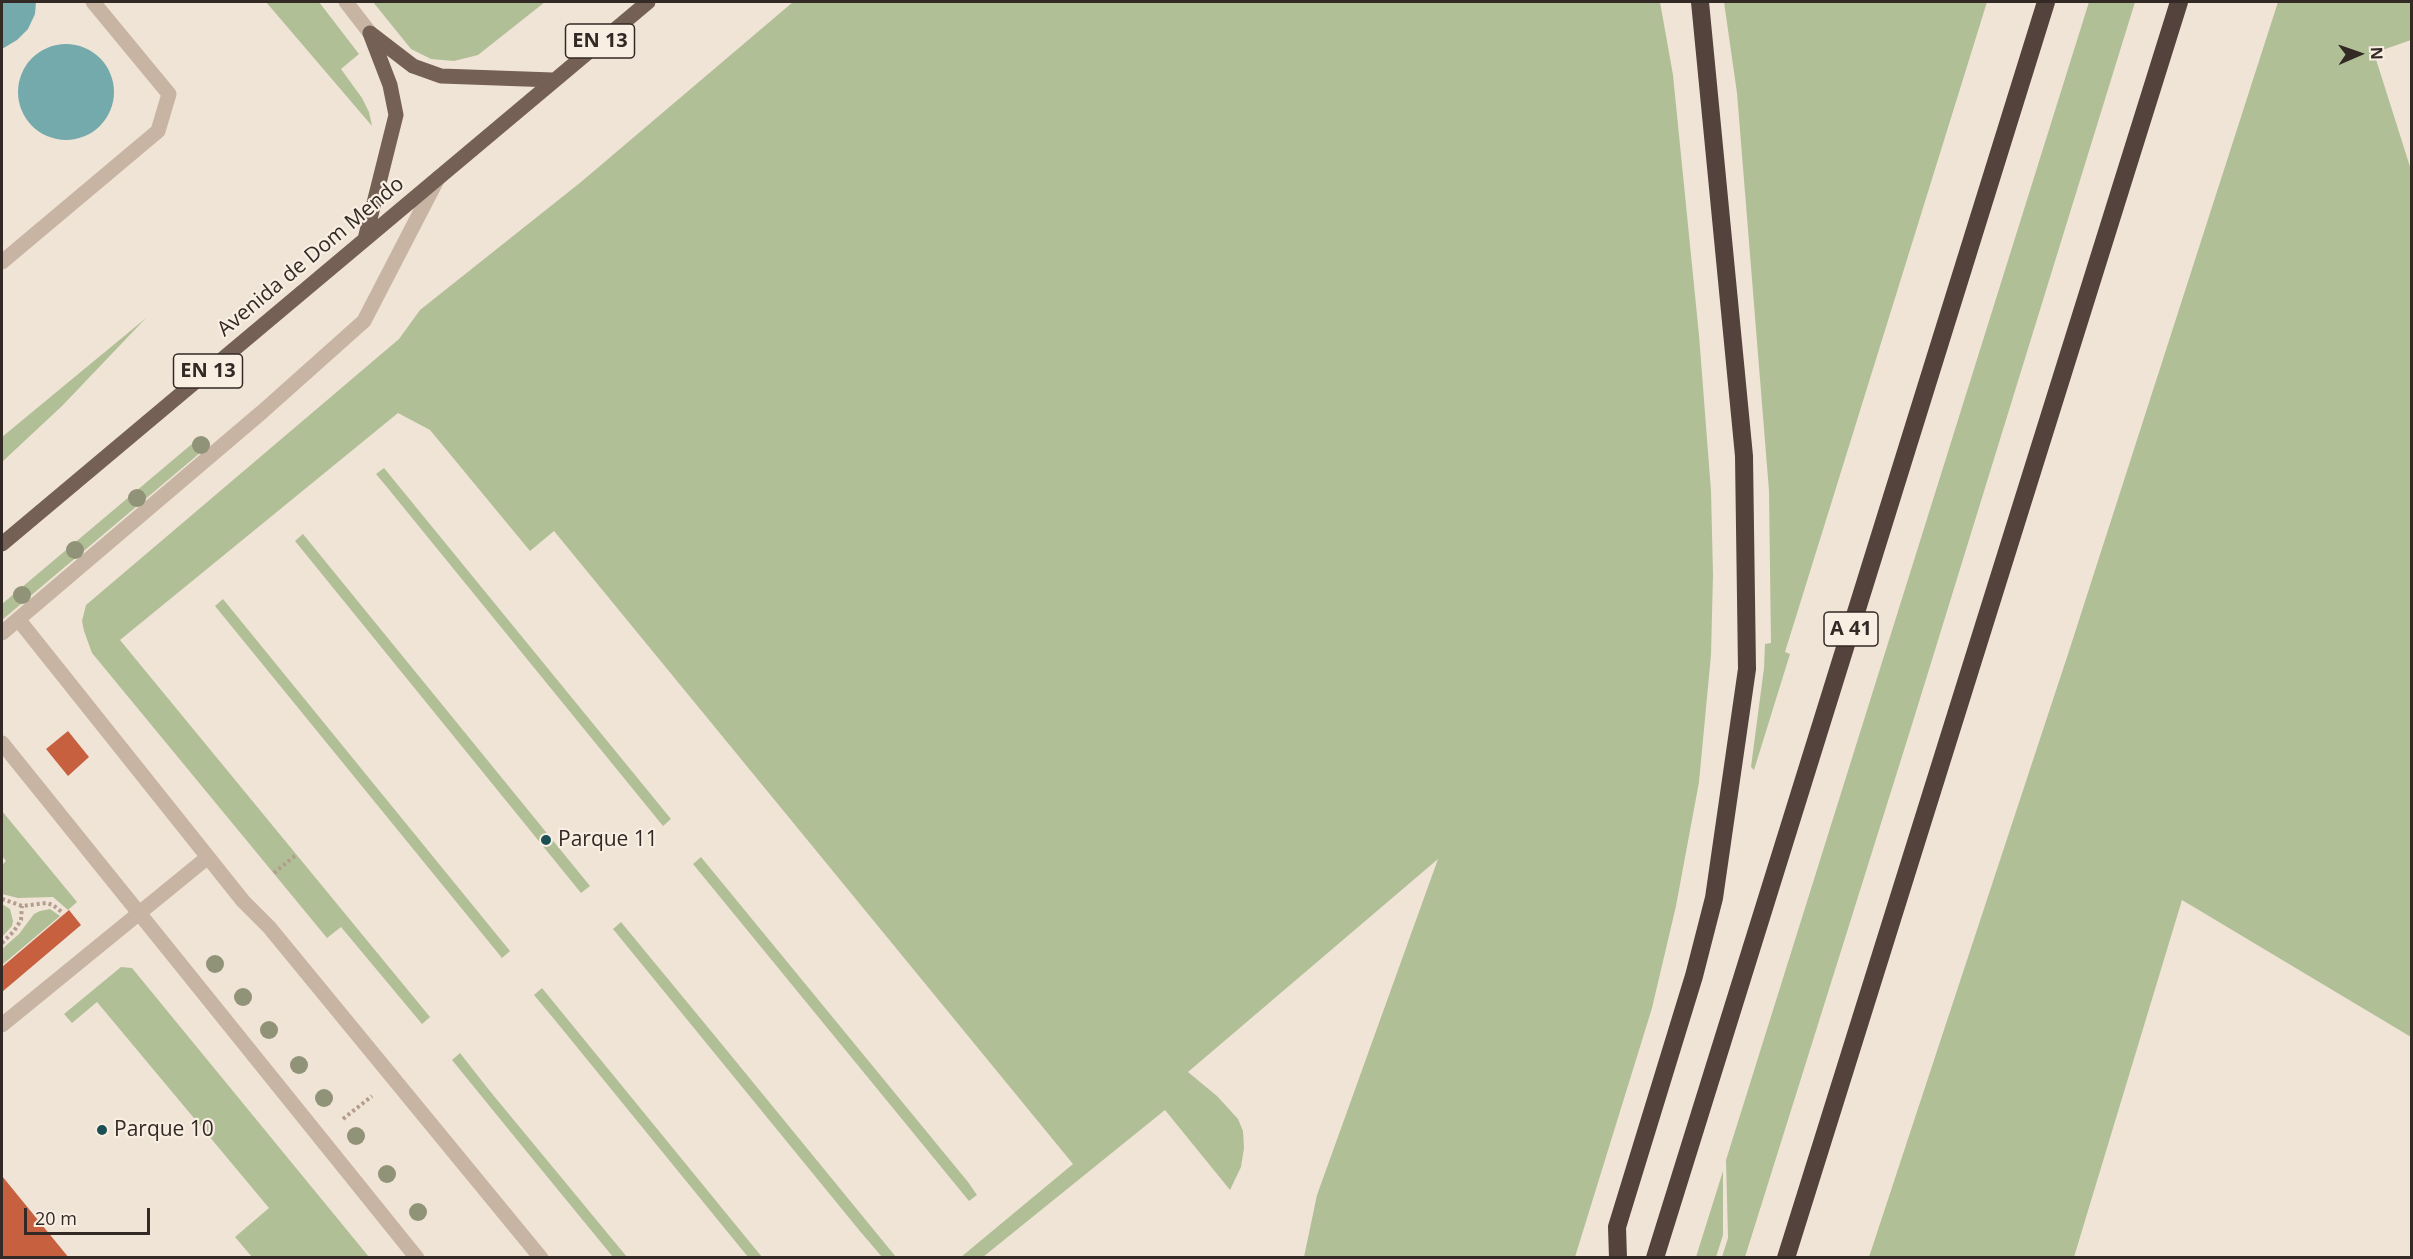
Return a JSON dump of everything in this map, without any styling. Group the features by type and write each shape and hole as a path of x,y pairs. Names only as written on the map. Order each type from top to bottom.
{"highway":[{"path":"1618,1257 1617,1227 1694,976 1714,898 1748,669 1744,456 1700,2"},
{"name":"A 41","path":"1655,1257 2046,2"},
{"path":"1786,1257 2179,2"}],"main road":[{"name":"Avenida de Dom Mendo","path":"2,544 648,2"},
{"path":"370,33 413,66 441,76 553,80"},
{"path":"365,239 396,115 390,85 370,33"}],"street":[{"path":"2,262 158,131 168,94 93,2"},
{"path":"346,2 370,33"},
{"path":"2,633 253,420 364,321 439,177"},
{"path":"18,618 243,901 269,927 541,1257"},
{"path":"2,743 417,1257"},
{"path":"2,1025 208,857"}],"path":[{"path":"274,873 296,855"},
{"path":"2,899 22,906 46,903 53,905 63,913"},
{"path":"2,943 21,920 22,906"},
{"path":"337,1124 394,1078"}],"green space":[{"path":"266,2 319,2 359,54 341,69 362,98 369,112 372,126"},
{"path":"373,2 545,2 478,55 454,61 431,59 411,49"},
{"path":"793,2 1660,2 1673,75 1699,335 1711,491 1713,575 1711,655 1699,782 1676,906 1652,1008 1575,1257 1304,1257 1317,1195 1438,859 1188,1072 1217,1096 1238,1119 1243,1131 1244,1148 1241,1167 1230,1190 1165,1110 983,1257 961,1257 1073,1164 554,531 530,551 430,430 398,413 120,640 430,1017 422,1024 341,927 327,938 92,653 82,621 86,605 399,339 420,310 581,182"},
{"path":"1724,2 1987,2 1785,652 1790,654 1754,770 1751,767 1765,644 1771,643 1769,491 1737,93"},
{"path":"2089,2 2135,2 1745,1257 1722,1257 1728,1238 1726,1160"},
{"path":"2278,2 2411,2 2411,40 2374,53 2412,173 2411,1037 2182,900 2074,1257 1869,1257 2069,651"},
{"path":"146,318 62,406 2,462 2,437"},
{"path":"203,437 209,441 207,447 2,620 2,604"},
{"path":"384,468 671,819 663,826 376,474"},
{"path":"303,534 590,886 581,893 295,541"},
{"path":"223,599 510,951 502,958 215,606"},
{"path":"2,811 77,902 68,910 53,897 18,898 2,894 2,865 6,861 2,856"},
{"path":"701,857 977,1195 969,1201 693,864"},
{"path":"2,904 10,909 13,921 12,926 2,937"},
{"path":"50,909 60,916 2,965 2,949 19,934 34,914"},
{"path":"621,922 896,1257 882,1257 859,1230 613,929"},
{"path":"121,967 132,968 369,1257 252,1257 235,1237 269,1208 97,1002 72,1023 64,1014"},
{"path":"542,988 762,1257 748,1257 534,995"},
{"path":"460,1053 627,1257 613,1257 531,1157 452,1060"},
{"path":"1723,1171 1723,1235 1716,1257 1696,1257"}],"water":[{"path":"2,2 36,2 35,14 28,29 17,40 2,49"},
{"path":"66,44 84,48 100,58 110,74 114,92 110,110 100,126 84,136 66,140 48,136 32,126 22,110 18,92 22,74 32,58 48,48"}],"building":[{"path":"68,731 89,757 68,776 46,749"},
{"path":"69,910 81,925 2,992 2,967"},
{"path":"2,1176 69,1258 2,1258"}],"place":[{"name":"Parque 11","path":"546,840"},
{"name":"Parque 10","path":"102,1130"}]}
